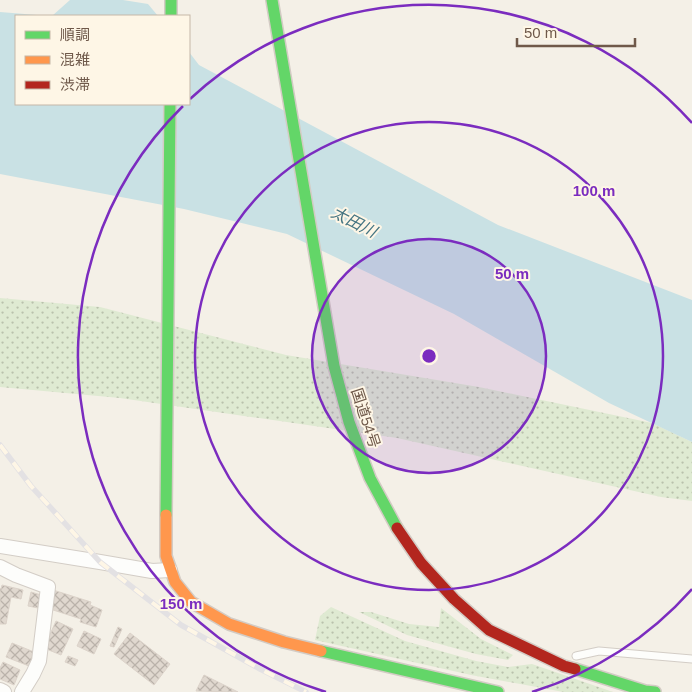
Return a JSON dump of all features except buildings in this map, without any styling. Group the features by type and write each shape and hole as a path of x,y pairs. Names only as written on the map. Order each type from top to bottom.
{"highway":[{"path":"171,0 171,15"},
{"name":"国道54号","path":"272,0 334,366 349,422 370,478 393,522 421,563 454,599 489,630 564,666 645,691 655,692"},
{"path":"170,105 166,556 176,582 191,602 229,624 284,642 498,692"}],"street":[{"path":"0,546 152,571 170,570"},
{"path":"0,566 16,576 48,587 39,661 22,692"},
{"path":"0,690 4,692"}],"lane":[{"path":"576,656 599,651 692,659"}],"green space":[{"path":"0,298 100,307 286,355 479,387 652,423 692,442 692,501 661,497 397,438 120,398 0,387"},
{"path":"331,607 405,641 476,661 508,667 532,664 613,692 563,692 471,675 315,640 320,616"},
{"path":"441,608 481,639 513,655 508,660 476,654 407,635 359,612 371,612 409,624 439,627"}],"water":[{"path":"70,0 123,0 148,4 157,15 53,15"},
{"name":"太田川","path":"0,12 37,15 15,15 15,105 190,105 190,53 199,65 498,225 692,300 692,442 609,403 454,314 287,234 184,209 0,174"}],"railway":[{"path":"0,445 31,486 100,562 181,625 306,692"}],"traffic: fast":[{"path":"171,0 171,15"},
{"path":"272,0 334,366 349,422 370,478 397,528"},
{"path":"166,515 170,105"},
{"path":"321,651 498,692"},
{"path":"575,669 645,691 655,692"}],"traffic: slow":[{"path":"166,515 166,556 175,582 191,602 229,624 284,642 321,651"}],"traffic: jam":[{"path":"397,528 421,563 454,599 489,630 564,666 575,669"}]}
